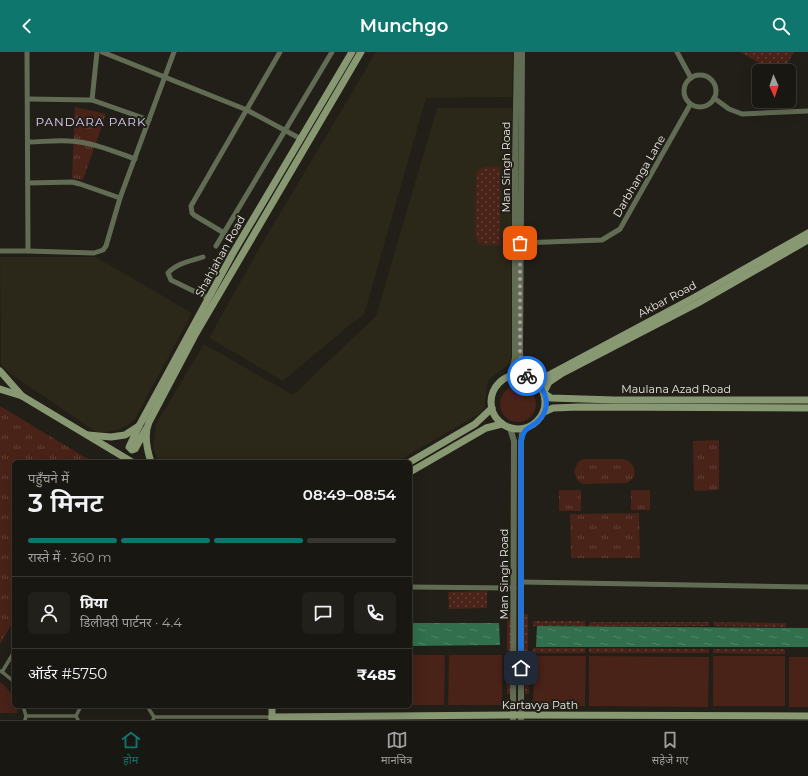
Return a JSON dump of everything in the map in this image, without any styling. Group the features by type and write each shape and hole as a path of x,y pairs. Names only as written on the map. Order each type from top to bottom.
{"main road":[{"name":"Shahjahan Road","path":"132,448 139,426 208,298 237,246 352,52"},
{"name":"Shahjahan Road","path":"132,448 146,429 195,335 361,52"},
{"name":"Akbar Road","path":"534,379 541,379 547,376 695,297 808,233"},
{"name":"Akbar Road","path":"544,393 549,382 561,374 698,303 808,240"},
{"path":"0,370 22,396"},
{"path":"517,374 534,379 540,385 544,393 546,403 544,412 537,422 526,428 510,428 502,424 494,414 492,408 491,400 497,385 502,380 511,376 517,374"},
{"path":"0,389 22,396 128,460 132,448"},
{"name":"Maulana Azad Road","path":"544,393 551,398 615,400 808,400"},
{"name":"Maulana Azad Road","path":"544,412 553,408 579,407 808,408"},
{"path":"412,461 475,424 492,408"},
{"path":"412,471 486,428 502,424"},
{"path":"88,435 111,437 125,435 139,426"},
{"path":"146,429 148,454 150,460"},
{"name":"Kartavya Path","path":"272,718 808,716"}],"street":[{"path":"27,52 28,251"},
{"path":"92,100 97,52"},
{"path":"102,52 247,110 301,139"},
{"path":"0,251 94,253 103,250 106,246 120,198 174,52"},
{"path":"224,233 194,215 192,213 191,206 280,52"},
{"path":"216,246 332,52"},
{"name":"Man Singh Road","path":"511,376 515,358 515,157 517,52"},
{"name":"Man Singh Road","path":"522,52 520,353 521,364 526,376"},
{"path":"677,52 691,78"},
{"path":"697,75 703,76 709,78 714,83 716,89 714,98 703,108 690,105 686,100 684,88 686,82 691,78 697,75"},
{"path":"714,98 729,109 742,114 808,112"},
{"path":"28,99 92,100 149,120"},
{"name":"Darbhanga Lane","path":"520,243 602,240 620,229 690,105"},
{"path":"28,142 80,142 99,146 134,159"},
{"path":"28,183 72,182 120,198"},
{"path":"203,257 183,263 171,269 168,273 171,280 208,298"},
{"name":"Man Singh Road","path":"510,428 514,441 514,588 517,718"},
{"name":"Man Singh Road","path":"517,718 521,582 521,442 522,434 526,428"},
{"path":"521,582 808,587"},
{"path":"412,587 514,588"},
{"path":"12,655 1,672 12,680"},
{"path":"24,708 26,718 77,718 80,708"},
{"path":"148,708 154,718 272,718"}],"shaded area":[{"path":"376,52 513,52 512,97 426,98 364,315 352,323 283,381 209,338 257,252"},
{"path":"437,108 512,108 511,363 488,380 484,411 399,460 158,460 153,448 156,424 204,344 293,395 376,316"},
{"path":"0,257 96,257 192,313 135,419 126,426 117,430 96,432 8,372 1,365"}],"green space":[{"path":"740,52 794,52 787,64 761,64"},
{"path":"75,107 106,114 83,180 72,178"},
{"path":"485,167 500,167 500,245 483,245 479,243 475,236 476,173"},
{"path":"522,386 531,391 535,397 535,411 531,417 522,422 514,422 505,417 501,411 500,400 505,391 511,387"},
{"path":"0,406 90,460 12,460 12,623 0,644"},
{"path":"719,440 719,490 694,491 693,441"},
{"path":"583,459 623,459 629,461 633,466 635,474 631,480 626,483 582,484 577,480 574,471 578,462"},
{"path":"559,490 581,490 581,511 559,511"},
{"path":"631,490 650,490 650,510 631,510"},
{"path":"639,513 640,558 571,558 570,514"},
{"path":"487,591 487,608 449,609 448,592"},
{"path":"507,613 511,613 511,651 507,651"},
{"path":"524,614 528,614 528,652 524,652"},
{"path":"533,621 585,621 585,626 533,626"},
{"path":"590,622 709,622 709,626 589,626"},
{"path":"714,622 786,623 786,627 714,626"},
{"path":"533,648 586,648 585,653 533,653"},
{"path":"589,648 709,649 709,653 589,653"},
{"path":"713,649 785,649 785,654 713,653"},
{"path":"412,655 445,655 444,705 412,705"},
{"path":"449,655 502,655 502,705 448,705"},
{"path":"506,656 510,656 511,694 507,694"},
{"path":"524,656 528,656 529,694 525,694"},
{"path":"534,656 586,656 585,706 533,706"},
{"path":"589,656 709,657 708,707 589,706"},
{"path":"713,656 785,656 785,706 713,706"},
{"path":"789,657 808,657 808,707 789,707"},
{"path":"0,682 10,692 12,697 12,708 17,708 18,713 0,713"},
{"path":"166,708 253,708 167,709"}],"water":[{"path":"412,623 499,623 500,645 412,646"},
{"path":"537,626 808,628 808,647 536,647"}],"way so far":[{"path":"520,243 520,353 521,364 527,376"}],"district":[{"name":"PANDARA PARK","path":"91,121"}],"route":[{"path":"521,668 521,442 522,434 526,428 534,425 540,419 544,412 546,403 545,394 540,385 534,379 527,376"}]}
